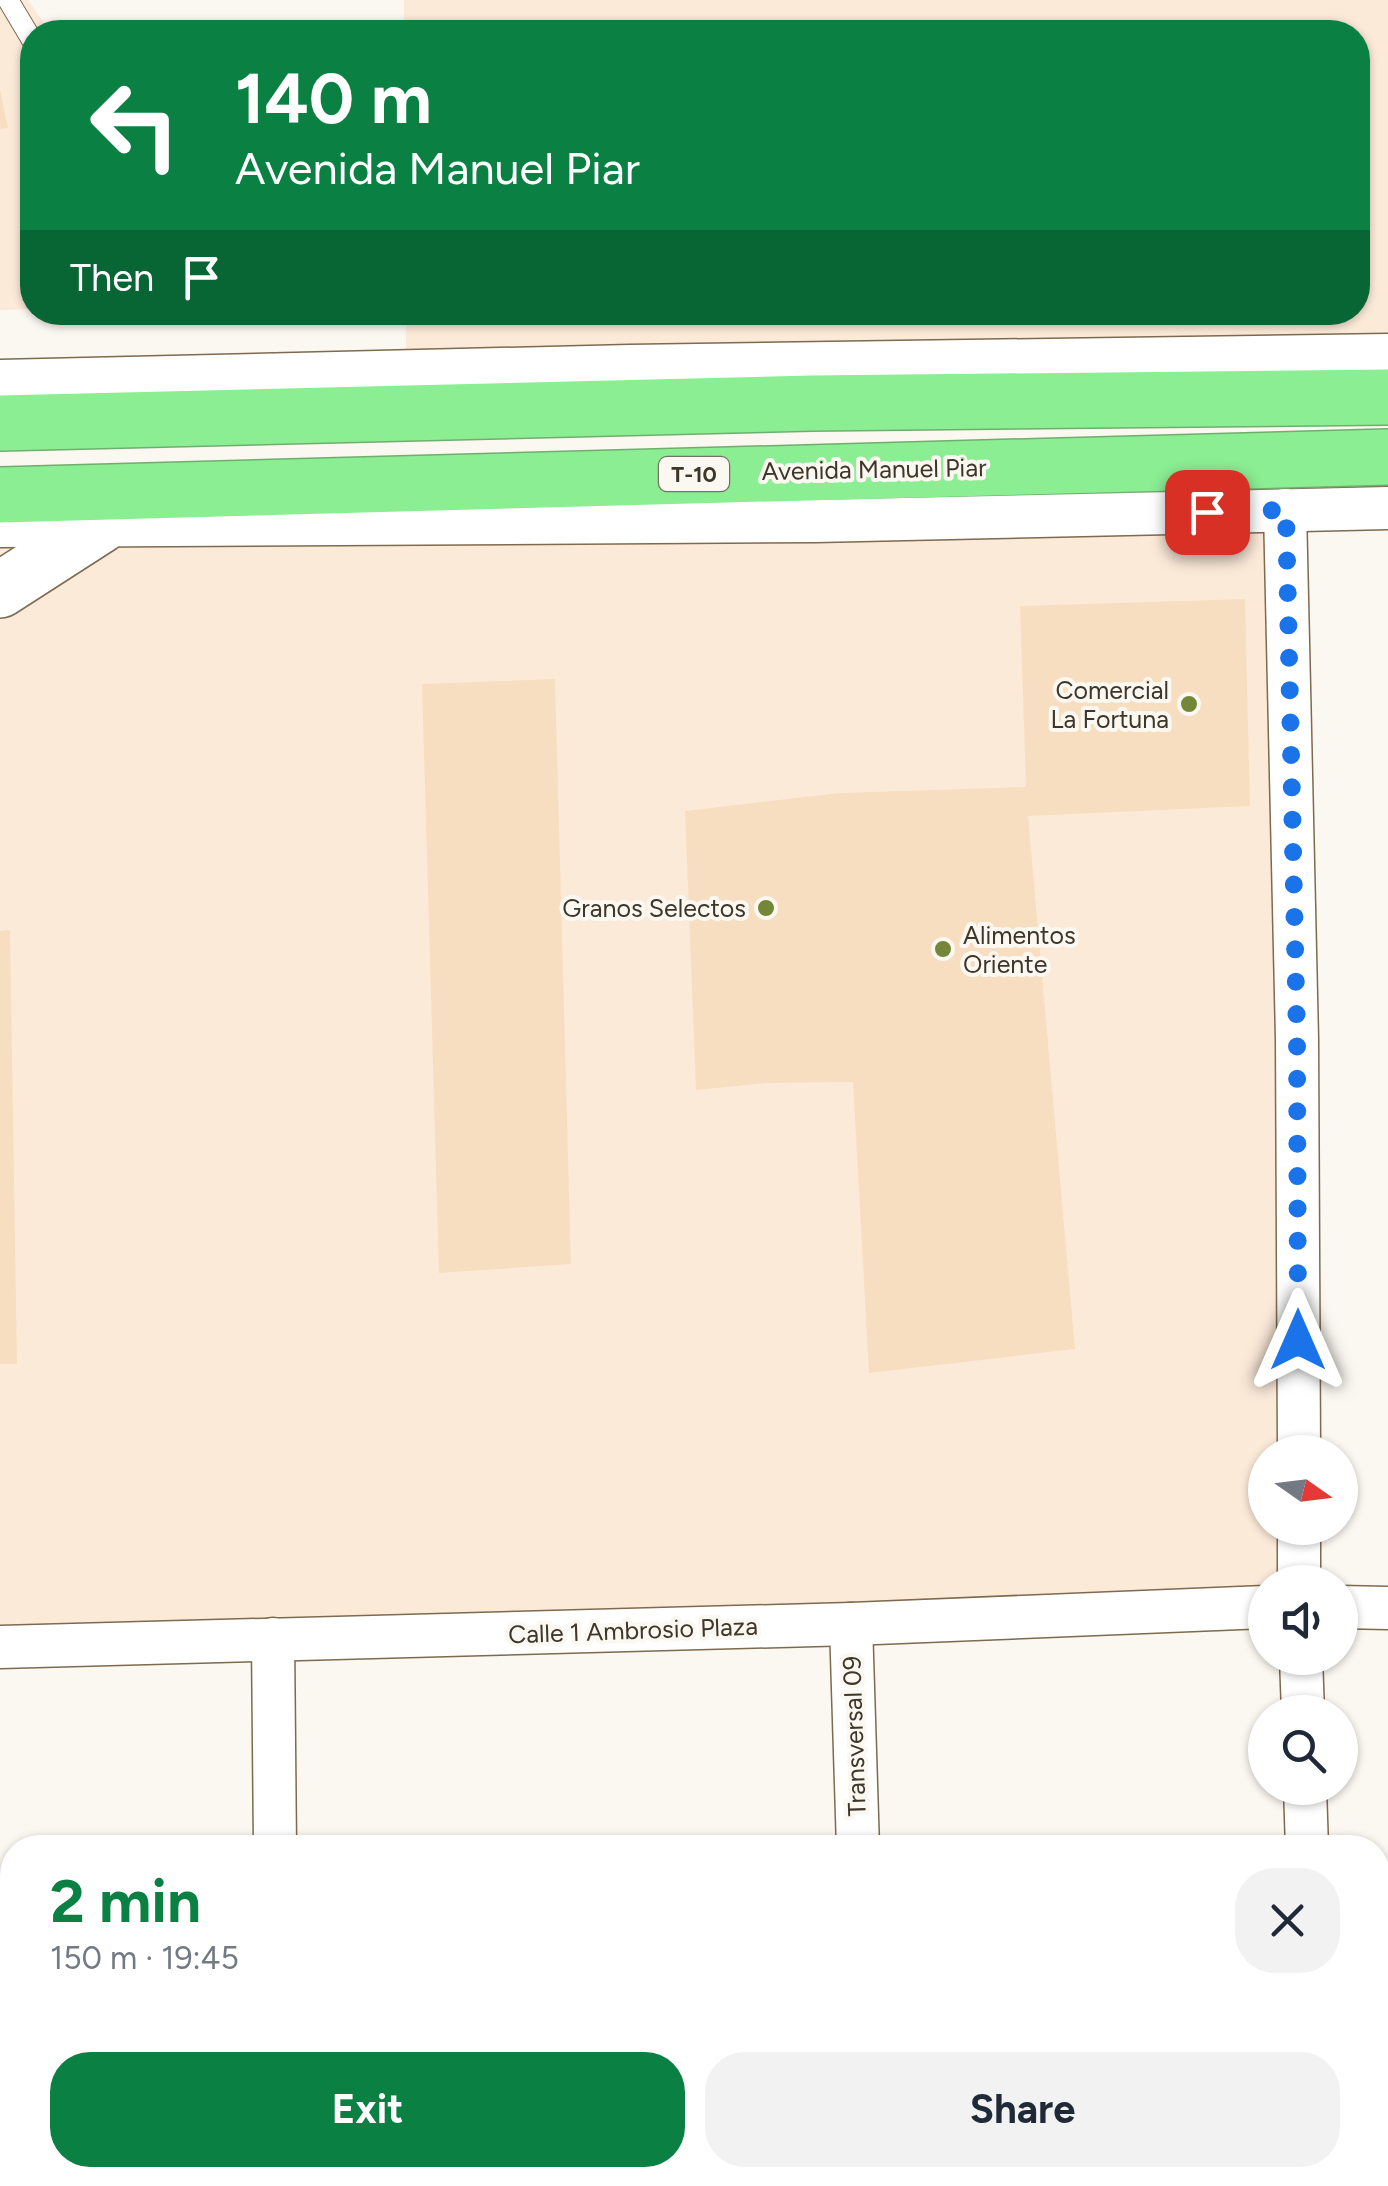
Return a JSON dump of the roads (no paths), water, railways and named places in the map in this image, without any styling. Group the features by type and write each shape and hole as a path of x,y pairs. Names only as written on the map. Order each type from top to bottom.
{"highway":[{"path":"0,423 631,387 1388,398"},
{"name":"Avenida Manuel Piar","path":"0,495 1388,457"}],"street":[{"path":"0,380 631,387 1388,355"},
{"name":"Avenida Manuel Piar","path":"0,526 796,521 1388,508"},
{"path":"1286,510 1299,1435"},
{"path":"0,590 101,524"},
{"path":"1358,1607 1388,1608"},
{"name":"Calle 1 Ambrosio Plaza","path":"0,1647 850,1624 1248,1609"},
{"name":"Transversal 09","path":"850,1624 858,1835"},
{"path":"274,1639 275,1835"},
{"path":"1307,1805 1308,1835"}],"place":[{"name":"Comercial La Fortuna","path":"1189,704"},
{"name":"Granos Selectos","path":"766,908"},
{"name":"Alimentos Oriente","path":"943,949"}]}
